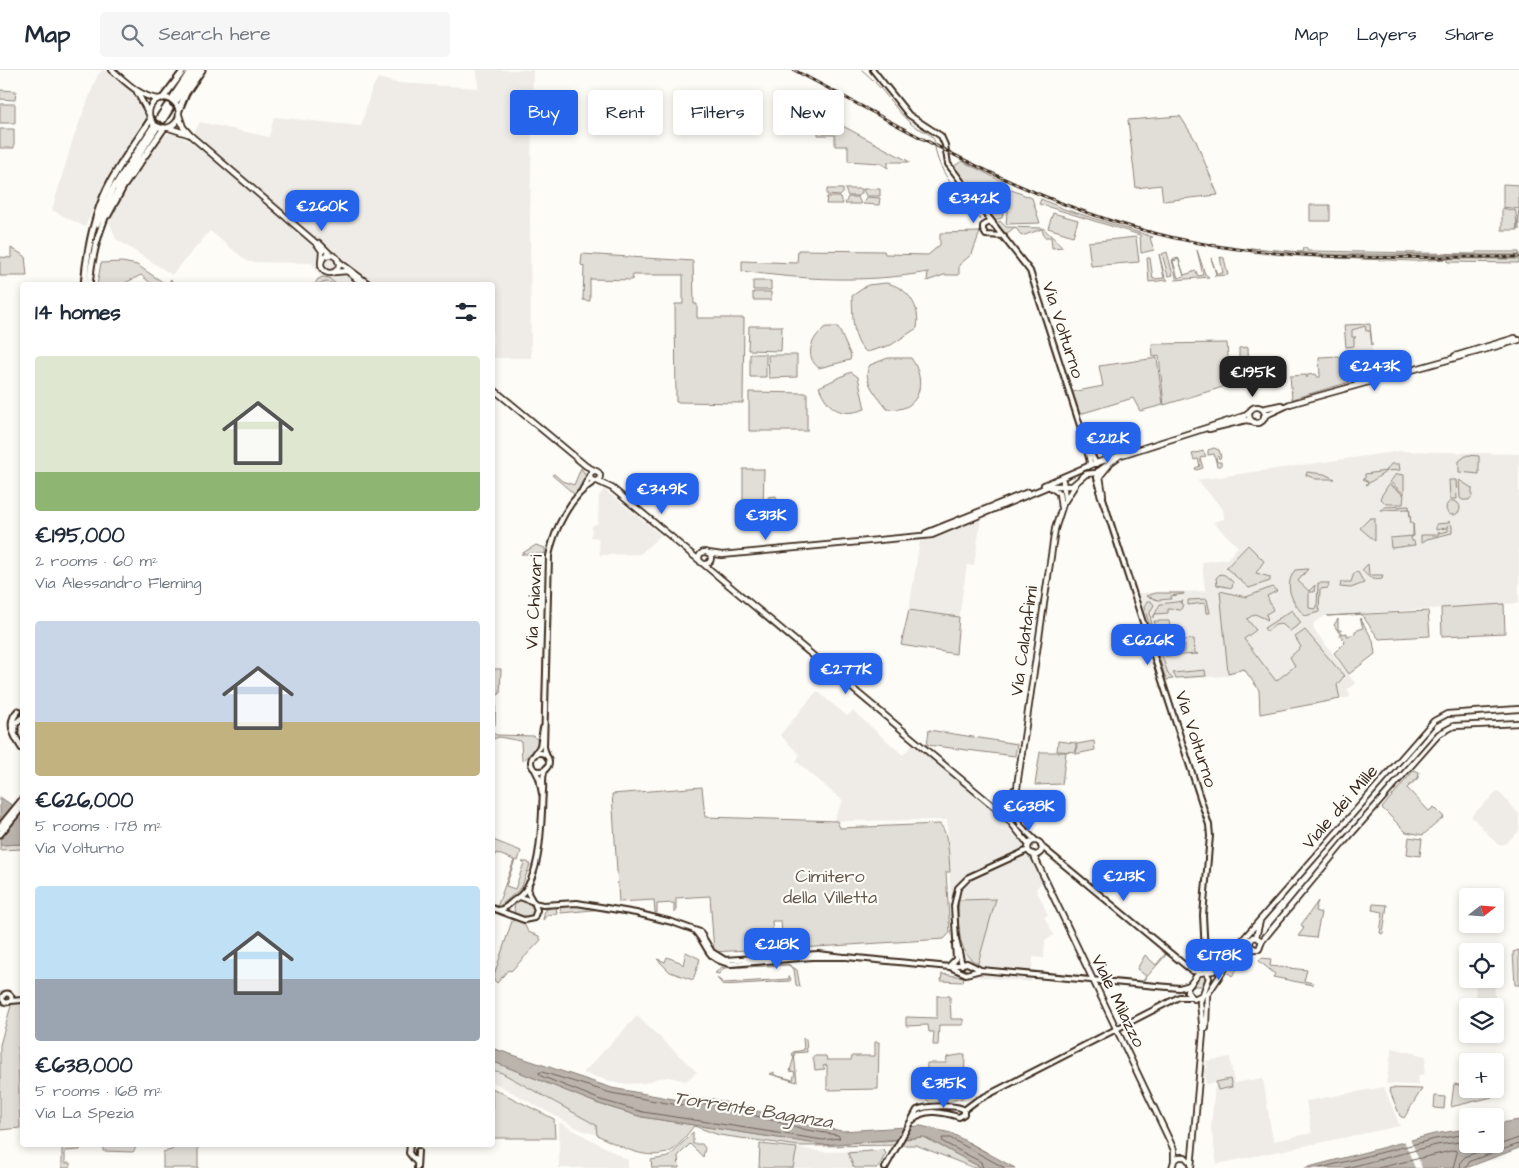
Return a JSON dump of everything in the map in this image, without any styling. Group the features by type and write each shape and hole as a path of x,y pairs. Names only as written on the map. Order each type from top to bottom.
{"highway":[{"path":"162,99 184,70"},
{"path":"191,70 175,98 197,70"},
{"path":"179,113 186,93 202,70"},
{"path":"161,119 169,108"},
{"path":"84,282 96,217 111,181 150,116"},
{"path":"90,244 108,197 154,128 115,193 100,231 90,282"},
{"path":"100,231 123,187 166,128"},
{"path":"18,711 13,717 12,728 20,744"},
{"path":"20,720 14,728 20,740"},
{"path":"0,827 20,803"},
{"path":"0,834 20,809"}],"main road":[{"path":"112,70 137,91 152,98 174,102 190,136"},
{"path":"137,91 156,125 190,136 366,282"},
{"path":"150,116 154,103 162,99"},
{"path":"166,128 176,123 179,113"},
{"path":"298,227 320,248 321,262 324,270 334,272 346,271 360,282"},
{"path":"321,262 326,256 336,259"},
{"path":"334,272 338,266 336,259"},
{"path":"1454,357 1461,353 1509,339 1519,339"},
{"path":"1476,352 1509,339"},
{"path":"913,536 942,528 1087,467 1245,416 1254,408 1290,404 1519,339"},
{"path":"495,390 586,466 598,473 612,488 700,562 992,804 1029,844"},
{"path":"1208,429 1246,420 1260,422 1264,416 1290,404"},
{"path":"1261,408 1264,416"},
{"path":"1250,411 1249,417 1252,421"},
{"path":"1102,495 1100,476 1118,457"},
{"name":"Via Calatafimi","path":"1016,812 1018,779 1054,532 1064,501 1076,484 1086,474 1098,471 1113,461"},
{"path":"1096,464 1098,471"},
{"path":"586,466 591,479 612,488"},
{"path":"590,475 598,473"},
{"path":"596,481 598,473"},
{"path":"686,549 722,555 931,535 945,531 1046,487 1066,485 1067,476"},
{"name":"Via Calatafimi","path":"1064,501 1066,485 1076,484"},
{"path":"1046,487 1058,491 1061,508"},
{"path":"706,552 713,572"},
{"path":"700,562 700,555 706,552"},
{"path":"700,562 705,564 722,555"},
{"name":"Viale dei Mille","path":"1204,972 1214,971 1219,967 1434,721 1447,714 1519,709"},
{"path":"1206,985 1242,947 1259,949 1262,941 1344,842 1439,734 1454,726 1519,723"},
{"name":"Via Calatafimi","path":"1005,816 1004,810 1008,806 1018,779"},
{"path":"992,804 1002,807 1008,806 1016,812 1011,818 1005,816"},
{"path":"1036,841 1041,846 1039,853 1033,854 1028,850 1029,844 1036,841"},
{"name":"Viale Milazzo","path":"1033,854 1174,1150 1174,1160"},
{"path":"1251,947 1250,942 1259,923 1267,912"},
{"path":"1254,937 1262,941"},
{"path":"1238,944 1254,937"},
{"path":"1192,1167 1204,1029 1200,1001 1231,959"},
{"path":"1206,963 1209,967 1219,967"},
{"path":"1200,1066 1206,1024 1204,995 1210,977 1204,972 1190,984 1187,991 1190,998 1196,999 1204,995"},
{"path":"1172,1168 1174,1160 1178,1157 1186,1157 1192,1167"}],"street":[{"name":"Via Volturno","path":"873,70 907,113 941,136 948,164 1031,273 1084,438 1090,462 1087,467"},
{"name":"Via Volturno","path":"976,201 985,216 983,230 985,234 992,235"},
{"path":"984,225 989,222 994,225 996,232 992,235"},
{"path":"992,235 1004,236"},
{"name":"Via Volturno","path":"1084,438 1096,464"},
{"name":"Via Volturno","path":"1098,471 1097,478 1110,521 1209,825 1210,842 1203,915 1206,963 1204,972"},
{"name":"Via Volturno","path":"1091,473 1110,521"},
{"name":"Via Chiavari","path":"548,757 544,749 544,721 549,556 561,522 581,494 590,475"},
{"name":"Via Chiavari","path":"581,494 596,481"},
{"path":"18,711 20,714"},
{"name":"Via Chiavari","path":"534,755 541,744 544,721"},
{"path":"537,913 534,902 528,893 529,881 541,836 543,796 543,776 549,763 548,757 541,753 534,755 531,763 540,778 543,796"},
{"path":"535,770 541,771 546,768"},
{"path":"1016,812 1021,826 1036,841"},
{"path":"1041,846 1192,971 1204,972"},
{"path":"948,967 955,960 954,902 960,885 971,876 1028,850"},
{"path":"498,910 506,909 523,892 529,881"},
{"path":"517,898 554,904 575,903 658,918 694,930 708,954 724,963 846,957 948,967 970,964"},
{"path":"511,904 510,910 514,916"},
{"path":"495,909 528,920 544,908 554,904"},
{"path":"956,936 961,954 962,972"},
{"path":"961,954 970,964 981,970"},
{"path":"970,964 970,972"},
{"path":"948,967 966,974 981,970 1180,988 1190,984"},
{"path":"11,999 6,1003 1,999 2,993 11,999 20,1000"},
{"path":"911,1121 923,1113 946,1112 955,1116 962,1116 964,1110 976,1101 1117,1028 1180,996 1190,998"},
{"path":"885,1168 915,1112 926,1107 956,1106 964,1110"},
{"path":"955,1116 953,1111 956,1106"},
{"path":"409,1147 408,1151 418,1166"},
{"path":"417,1147 418,1166"},
{"path":"412,1155 418,1151"}],"shaded area":[{"path":"103,70 110,72 140,100 145,117 102,190 85,227 52,210 73,139 98,74"},
{"path":"477,70 533,70 533,90 510,90 510,135 532,135 531,358 495,358 495,282 318,282 321,278 312,263 248,262 210,231 172,275 116,239 109,221 146,158 162,138 171,132 189,141 200,122 269,137 274,117 361,126 371,91 378,78 397,83 478,88"},
{"path":"1250,250 1319,254 1519,255 1519,259 1313,258 1251,254"},
{"path":"1370,324 1374,372 1370,373 1370,376 1342,385 1346,359 1344,325"},
{"path":"1401,451 1519,454 1519,603 1325,616 1314,623 1313,628 1355,683 1348,689 1350,697 1260,714 1259,690 1244,669 1227,676 1166,680 1138,593 1205,591 1202,562 1227,559 1238,547 1213,522 1224,519 1223,509 1197,480"},
{"path":"604,489 661,535 640,554 600,555 598,538 591,537 592,526 598,523 599,496"},
{"path":"981,518 974,566 967,565 959,617 909,610 920,540 945,533"},
{"path":"817,691 847,716 853,711 903,755 917,740 1003,810 1023,831 1043,880 1036,889 1048,915 1044,917 1054,935 1045,941 1044,958 1033,957 1031,982 954,975 947,820 833,821 843,801 796,761 800,755 780,735"},
{"path":"1498,791 1519,814 1519,831 1505,844 1498,845 1471,816"},
{"path":"1475,988 1494,988 1495,998 1476,998"},
{"path":"637,1016 697,1072 686,1081 669,1077 658,1078 646,1083 621,1084 583,1073"},
{"path":"1392,1048 1426,1056 1424,1075 1419,1075 1418,1085 1386,1084"},
{"path":"1230,1057 1234,1083 1263,1078 1273,1141 1312,1133 1306,1101 1384,1087 1400,1126 1217,1164 1211,1129 1215,1083 1206,1084 1204,1070 1207,1069 1206,1061"},
{"path":"495,1071 596,1125 597,1135 579,1129 495,1083"},
{"path":"559,1122 628,1160 628,1168 559,1168"},
{"path":"797,1148 824,1152 883,1150 886,1153 878,1168 793,1168"}],"green space":[{"path":"0,90 16,91 15,100 0,99"},
{"path":"0,104 15,104 15,123 0,123"},
{"path":"1180,116 1196,141 1218,195 1163,201 1161,185 1136,188 1128,120"},
{"path":"844,127 910,162 888,162 888,168 880,163 848,161 848,146 835,146 835,135 844,135"},
{"path":"0,129 14,129 14,148 0,148"},
{"path":"962,161 1009,185 1002,218 994,220 990,217 953,167"},
{"path":"1503,184 1519,185 1519,209 1503,207"},
{"path":"827,189 843,189 843,193 840,196 827,195"},
{"path":"845,189 862,189 862,193 858,196 848,196"},
{"path":"863,189 880,189 880,196 866,196"},
{"path":"1009,189 1032,198 1040,223 1006,224"},
{"path":"827,197 840,197 843,204 826,204"},
{"path":"848,197 858,197 861,204 845,204"},
{"path":"866,197 880,198 879,205 863,204"},
{"path":"1041,199 1064,209 1153,237 1150,238 1154,250 1141,253 1140,235 1039,204"},
{"path":"1310,205 1330,205 1330,221 1310,221"},
{"path":"1502,208 1516,211 1517,229 1519,210 1519,230 1502,230"},
{"path":"1053,213 1078,220 1073,236 1048,228"},
{"path":"1000,221 1006,227 1015,227 1006,234 997,223"},
{"path":"1015,227 1043,228 1063,247 1052,248 1051,237 1044,237 1042,229 1022,236"},
{"path":"980,232 972,254 959,265 959,275 944,275 927,281 928,272 882,278 835,279 742,271 742,261 797,263 798,250 884,251 885,254 928,255 940,245 940,233"},
{"path":"1136,237 1139,262 1091,266 1088,242"},
{"path":"11,248 25,256 27,276 0,276 0,257 11,258"},
{"path":"1250,248 1302,252 1303,248 1306,248 1308,251 1476,254 1476,252 1519,252 1519,255 1319,254"},
{"path":"1197,250 1205,274 1209,277 1175,280 1172,260 1178,258 1173,261 1178,278 1184,276 1182,270 1184,275 1196,271 1198,276 1203,275"},
{"path":"1167,252 1173,275 1168,276 1162,254"},
{"path":"582,254 693,261 694,304 697,304 697,318 744,318 743,403 676,402 675,304 683,304 683,275 633,275 632,280 590,279 590,301 583,300 584,266 581,265"},
{"path":"1159,254 1165,277 1168,280 1149,282 1147,258 1150,258 1153,279 1164,278"},
{"path":"1220,257 1224,258 1228,275 1214,276 1216,274 1211,258 1217,274 1223,273"},
{"path":"1336,258 1519,259 1519,263 1448,262 1448,259 1414,261"},
{"path":"122,262 137,265 162,282 149,282 141,275 127,282 98,282 101,263"},
{"path":"323,277 329,278 334,282 316,282"},
{"path":"753,281 771,281 771,290 753,290"},
{"path":"886,283 894,285 907,293 917,313 917,328 891,345 867,352 862,348 855,335 852,296 868,285"},
{"path":"753,292 771,292 771,300 753,300"},
{"path":"1370,324 1372,345 1370,331 1366,331 1365,326 1352,330 1352,337 1356,337 1354,338 1354,346 1346,347 1344,325"},
{"path":"749,326 782,326 781,351 748,350"},
{"path":"826,327 838,327 851,356 850,360 819,368 811,358 811,346 813,341"},
{"path":"1227,343 1228,357 1231,360 1239,359 1239,348 1248,347 1249,379 1164,405 1159,356 1153,357 1152,344"},
{"path":"1346,352 1349,373 1373,371 1373,357 1374,372 1366,374 1370,376 1292,399 1290,376 1306,375 1307,378 1307,375 1316,374 1317,377 1320,377 1319,357 1339,356 1340,359 1346,359"},
{"path":"750,354 766,354 766,377 750,377"},
{"path":"768,355 797,355 797,377 769,378"},
{"path":"888,358 911,358 919,376 920,386 914,401 898,409 887,409 875,394 867,376 870,365"},
{"path":"1157,358 1163,405 1140,411 1133,398 1080,414 1072,392 1103,386 1099,366"},
{"path":"851,372 858,377 865,409 857,412 842,412 831,406 819,387"},
{"path":"749,392 807,393 807,431 749,431"},
{"path":"1214,448 1219,450 1221,457 1219,459 1218,456 1216,458 1217,462 1221,462 1221,466 1217,466 1214,454 1208,455 1208,450"},
{"path":"1203,451 1206,456 1200,458 1203,468 1196,470 1195,468 1200,466 1198,459 1194,460 1192,454"},
{"path":"1467,455 1479,456 1479,474 1459,472 1459,461"},
{"path":"1391,464 1399,464 1400,470 1387,471 1366,485 1368,482 1363,479 1365,474 1386,471"},
{"path":"581,468 586,476 574,496 552,475 554,474 562,481 574,485"},
{"path":"743,469 764,469 763,510 743,510"},
{"path":"1307,472 1324,474 1335,479 1316,479 1306,475"},
{"path":"1396,474 1404,475 1404,494 1390,482"},
{"path":"1449,480 1456,480 1457,499 1450,499"},
{"path":"1459,480 1472,488 1472,496 1469,500 1462,500 1460,498"},
{"path":"1389,484 1404,495 1403,504 1386,504 1380,498"},
{"path":"776,496 778,510 770,511 768,497"},
{"path":"1453,501 1458,503 1460,508 1458,513 1453,515 1448,513 1446,508 1448,503"},
{"path":"1409,506 1411,524 1409,509 1380,510 1385,507"},
{"path":"1370,518 1375,518 1375,541 1360,528"},
{"path":"1449,521 1452,526 1452,533 1427,539 1421,543 1421,535 1438,535 1438,533 1448,531 1448,525 1446,528 1436,530 1436,524 1448,523"},
{"path":"1413,522 1414,536 1411,537 1415,545 1391,548 1390,538 1413,536"},
{"path":"536,545 545,548 545,554 521,554"},
{"path":"1248,545 1264,561 1256,573 1270,577 1270,581 1249,588 1226,568"},
{"path":"1368,564 1369,575 1383,575 1382,579 1373,579 1362,570"},
{"path":"1308,569 1298,581 1309,591 1315,585 1314,592 1309,592 1309,608 1315,609 1317,607 1318,583 1329,583 1328,588 1320,589 1319,612 1305,616 1296,606 1289,588 1291,576 1295,570"},
{"path":"1358,572 1364,583 1351,588 1340,587 1341,582 1351,582 1354,573"},
{"path":"1220,574 1225,575 1233,582 1232,588 1217,585 1216,578"},
{"path":"1272,587 1277,591 1267,596 1273,610 1266,614 1268,620 1255,614 1247,619 1256,630 1244,639 1276,681 1295,666 1290,657 1301,647 1295,637 1305,630 1344,676 1337,685 1340,699 1260,714 1259,690 1244,669 1228,673 1220,591 1246,597"},
{"path":"1156,593 1184,594 1171,596 1171,599 1158,600 1146,596"},
{"path":"1207,599 1210,613 1206,613 1205,603 1188,605 1188,600"},
{"path":"1147,601 1151,601 1154,605 1150,612 1151,621 1168,674 1173,679 1166,680 1144,607"},
{"path":"1183,601 1180,603 1183,604 1181,610 1168,609 1168,613 1155,614 1160,604"},
{"path":"1504,604 1505,633 1442,636 1441,608"},
{"path":"909,610 959,617 956,654 901,645"},
{"path":"1292,610 1301,623 1290,631 1282,624 1275,625 1267,632 1264,628"},
{"path":"1428,611 1430,636 1379,639 1361,614"},
{"path":"1360,618 1373,640 1375,654 1349,674 1334,653 1345,642 1334,625 1338,619 1338,630 1341,630 1341,634 1347,633 1347,636 1355,634 1355,631 1363,628"},
{"path":"1154,621 1169,621 1170,629 1157,630"},
{"path":"1159,637 1170,637 1171,641 1194,639 1195,653 1198,654 1165,656 1164,653 1185,652 1185,645 1165,647 1163,649"},
{"path":"495,669 501,669 500,694 496,695 495,725"},
{"path":"1205,670 1206,676 1176,678 1173,673"},
{"path":"929,730 1017,744 1015,756 927,745"},
{"path":"495,734 534,736 538,741 536,748 522,761 521,741 499,737 495,738"},
{"path":"1058,741 1076,743 1076,752 1057,751"},
{"path":"1094,741 1095,750 1076,754 1077,744"},
{"path":"1040,752 1066,752 1062,784 1035,785"},
{"path":"1414,770 1419,772 1418,778 1407,788 1429,811 1434,807 1444,817 1423,835 1406,832 1382,808"},
{"name":"Cimitero della Villetta","path":"702,787 705,817 837,821 840,828 940,824 947,840 949,853 950,872 946,872 950,933 944,939 785,949 783,947 781,921 772,921 774,954 755,955 754,952 748,952 747,950 714,952 710,896 676,898 676,912 674,912 674,903 657,904 657,913 655,913 654,900 619,902 612,794"},
{"path":"1409,837 1422,839 1420,856 1407,854"},
{"path":"495,841 521,851 518,861 515,860 506,886 515,889 524,863 522,862 528,862 530,865 521,888 499,907 497,907 514,860 496,853 495,856"},
{"path":"20,844 20,849 0,850 0,845"},
{"path":"524,899 531,902 534,909 531,916 524,919 517,916 514,909 517,902"},
{"path":"996,899 978,963 971,959 962,945 958,916 959,900"},
{"path":"1318,901 1315,911 1321,913 1316,938 1298,936 1304,928 1301,925"},
{"path":"1373,904 1387,905 1383,934 1380,933 1383,912 1372,910"},
{"path":"573,905 603,909 561,913 560,906"},
{"path":"556,906 557,914 547,915 543,920 545,910"},
{"path":"512,921 524,923 528,932 539,936 541,940 511,971 508,970 497,983 495,981 495,972"},
{"path":"1519,950 1519,985 1515,985 1513,952"},
{"path":"686,952 700,959 693,980 670,972 657,959 665,962 667,957 683,965"},
{"path":"1165,954 1143,981 1146,976 1137,969 1145,955 1156,965"},
{"path":"1261,958 1271,959 1270,966 1307,970 1304,981 1313,983 1313,985 1273,977 1275,974 1259,961"},
{"path":"1235,959 1241,964 1232,976 1225,971"},
{"path":"788,964 797,970 800,987 796,985 794,969 788,965 724,968 719,974 715,973 722,967"},
{"path":"942,974 964,977 963,982 941,981"},
{"path":"1201,974 1206,974 1203,986 1192,986"},
{"path":"789,976 790,981 723,985 717,978 724,983 789,979"},
{"path":"937,996 950,996 951,1019 963,1019 963,1025 939,1025 938,1045 933,1045 934,1032 929,1032 928,1025 906,1026 906,1017 937,1018"},
{"path":"12,1002 20,1003 20,1047 18,1047 20,1128 0,1130 0,1045"},
{"path":"803,1038 806,1039 807,1052 794,1053 797,1082 770,1074 774,1072 774,1075 793,1080 795,1072 790,1071 794,1057 792,1056 793,1052 804,1050"},
{"path":"875,1042 879,1042 878,1089 827,1090 827,1065 823,1066 825,1069 815,1070 813,1056 826,1056 827,1060 851,1060 852,1056 875,1056"},
{"path":"965,1054 964,1089 926,1089 927,1063 946,1063 947,1057"},
{"path":"495,1062 599,1104 642,1117 785,1139 885,1141 924,1137 982,1168 974,1168 916,1145 798,1146 719,1135 694,1126 671,1151 658,1155 648,1155 622,1147 597,1135 596,1125 495,1071"},
{"path":"1230,1079 1232,1087 1218,1090 1216,1082"},
{"path":"1454,1084 1459,1085 1459,1098 1488,1098 1451,1107"},
{"path":"1390,1088 1422,1089 1404,1118 1400,1116"},
{"path":"495,1090 554,1119 555,1138 495,1138"},
{"path":"929,1092 966,1092 966,1095 961,1099 937,1106 925,1098"},
{"path":"1435,1096 1445,1097 1444,1109 1434,1108"},
{"path":"693,1132 693,1144 702,1144 705,1148 703,1157 690,1144 678,1156 679,1168 652,1168 651,1160 669,1157"},
{"path":"760,1144 797,1148 793,1168 759,1168"},
{"path":"62,1147 80,1147 80,1150 65,1151 65,1163 70,1163 70,1168 62,1168"},
{"path":"103,1147 136,1147 133,1152 103,1151"},
{"path":"172,1147 198,1147 198,1168 163,1168 163,1152 172,1150"},
{"path":"883,1150 886,1153 878,1168 854,1168 848,1153"}],"water":[{"path":"0,797 20,811 20,844 0,845"},
{"name":"Torrente Baganza","path":"495,1049 612,1088 679,1100 713,1099 808,1125 842,1131 921,1126 951,1133 1015,1168 982,1168 924,1137 823,1145 642,1117 599,1104 495,1062"},
{"path":"1519,1120 1519,1148 1466,1168 1305,1168 1434,1134 1459,1130 1459,1153 1504,1153 1504,1122"}],"pier":[{"path":"1410,1138 1422,1168 1415,1168 1404,1140"}],"waterway":[{"path":"862,70 876,83 910,123 928,133 935,142"},
{"path":"935,146 941,166 952,186 981,220"},
{"name":"Torrente Baganza","path":"968,1142 986,1152"}],"tunnel":[{"path":"170,109 177,100"},
{"path":"153,127 159,118"},
{"path":"156,129 163,120"}],"railway":[{"path":"794,70 988,171 1038,194 1140,230 1234,249 1315,256 1519,257"}]}
